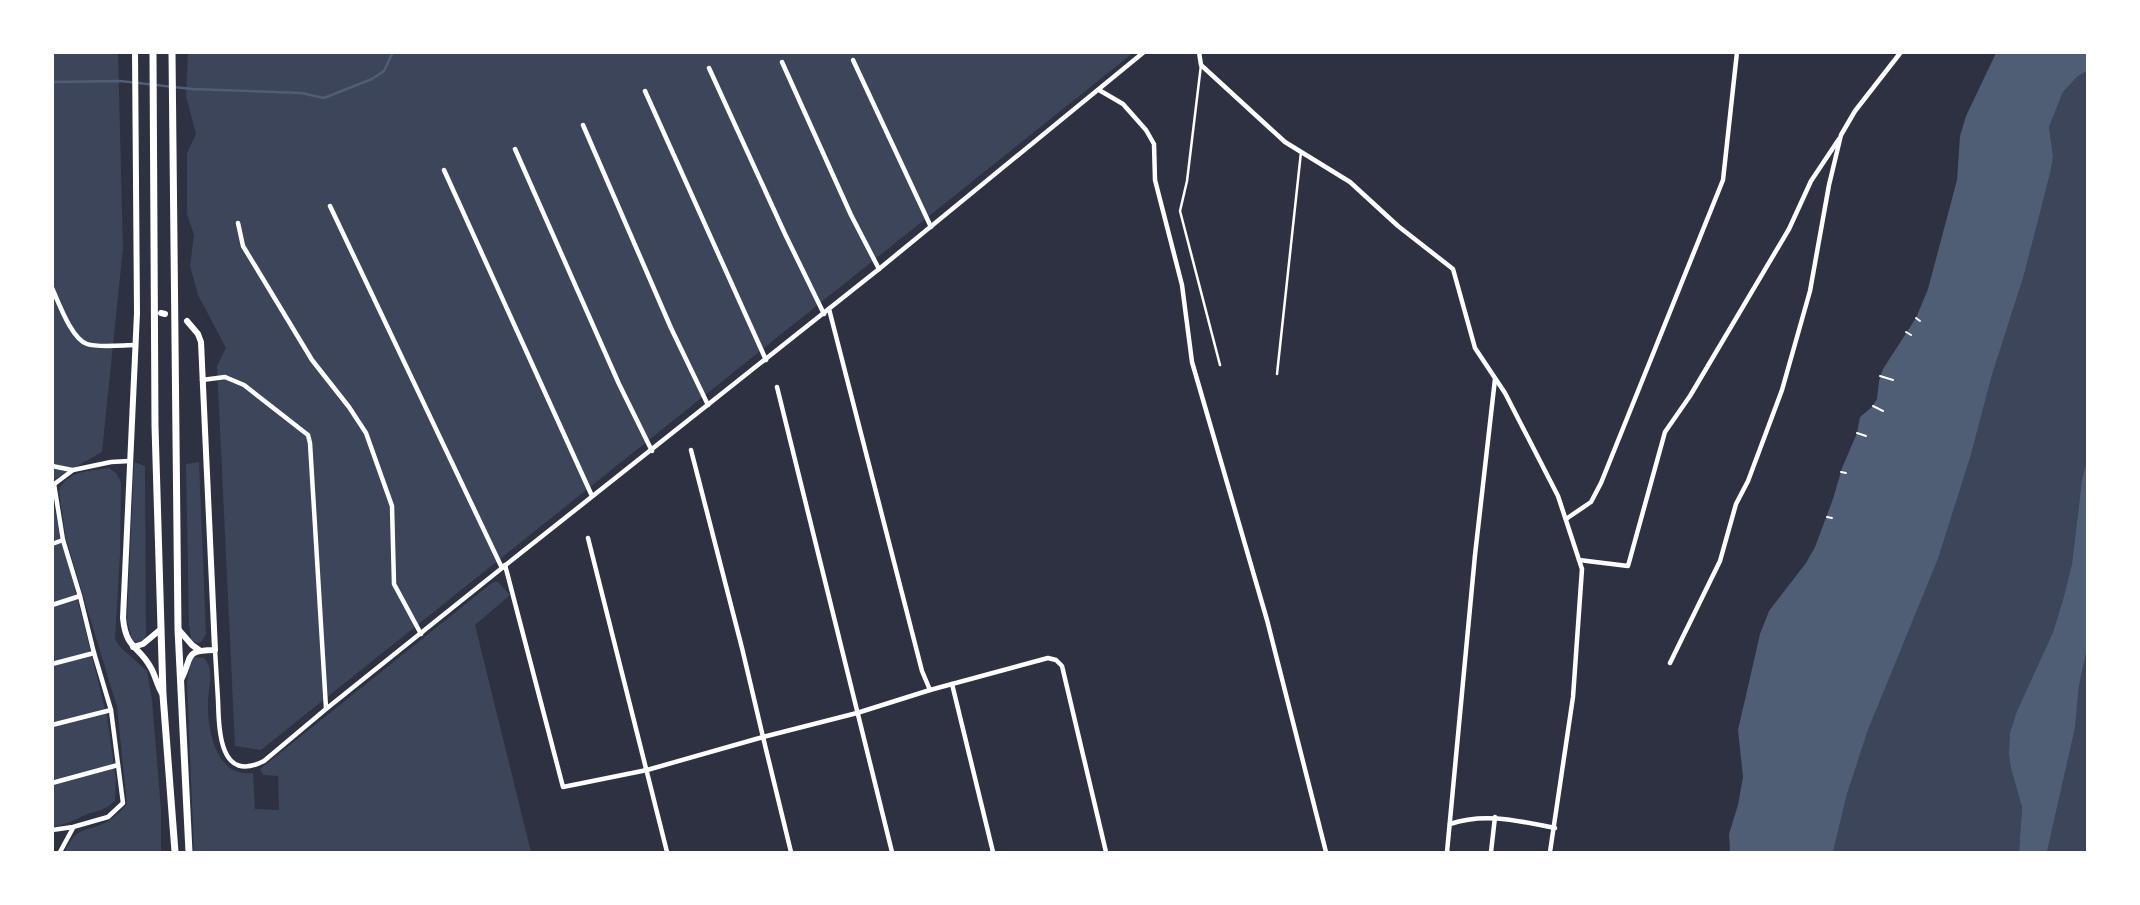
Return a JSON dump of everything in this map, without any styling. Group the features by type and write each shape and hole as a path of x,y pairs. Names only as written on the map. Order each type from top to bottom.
{"main road":[{"path":"153,52 155,426 163,695 176,852"},
{"path":"172,52 178,629 189,852"}],"street":[{"path":"135,52 137,313 123,618 127,640 153,670 157,687 163,695"},
{"path":"187,321 201,342 219,730 222,748 229,758 238,765 247,767 264,761 503,566 824,314 1144,52"},
{"path":"1199,52 1201,65 1285,142 1350,182 1398,226 1453,269 1475,348 1495,379 1558,496 1583,569 1573,697 1550,852"},
{"path":"1579,560 1628,566 1665,432 1697,384 1789,229 1811,181 1855,111 1901,52"},
{"path":"1566,519 1591,502 1601,483 1723,180 1735,54"},
{"path":"853,60 930,227"},
{"path":"782,62 851,215 879,269"},
{"path":"709,68 824,314"},
{"path":"1099,90 1123,104 1146,130 1154,144 1155,180 1182,285 1192,362 1267,620 1326,852"},
{"path":"645,91 766,360"},
{"path":"583,125 671,328 708,405"},
{"path":"1670,663 1720,561 1736,503 1748,481 1782,390 1810,291 1841,135"},
{"path":"515,149 619,384 652,451"},
{"path":"444,170 592,496"},
{"path":"330,206 503,566 563,787 647,770 1048,658 1056,660 1062,666 1106,852"},
{"path":"238,223 243,246 306,350 366,433 392,506 394,584 421,634"},
{"path":"52,288 72,328 88,345 136,345"},
{"path":"829,309 922,671 930,690"},
{"path":"137,313 146,313"},
{"path":"202,380 225,377 244,385 308,435 326,709"},
{"path":"1447,852 1475,555 1495,379"},
{"path":"776,387 892,852"},
{"path":"691,450 791,852"},
{"path":"52,466 73,470 130,461"},
{"path":"52,830 108,817 123,803 111,710 62,540 53,485 73,470"},
{"path":"588,538 667,852"},
{"path":"52,544 62,540"},
{"path":"52,605 80,596"},
{"path":"133,647 143,644 161,629"},
{"path":"178,629 199,650"},
{"path":"181,680 193,653 199,650 215,650"},
{"path":"52,664 94,653"},
{"path":"952,684 993,852"},
{"path":"52,725 111,710"},
{"path":"52,783 118,765"},
{"path":"1450,824 1466,819 1495,817 1555,828"},
{"path":"1491,852 1495,817"},
{"path":"60,852 73,827"}],"lane":[{"path":"1201,65 1187,181 1180,211 1220,365"},
{"path":"1277,374 1301,152"}],"path":[{"path":"1916,318 1920,321"},
{"path":"1906,332 1911,335"},
{"path":"1880,376 1893,380"},
{"path":"1873,406 1883,411"},
{"path":"1857,433 1866,436"},
{"path":"1841,472 1846,473"},
{"path":"1827,517 1832,519"}],"shaded area":[{"path":"188,52 1133,53 261,750 235,746 217,366 226,348 198,295 190,266 194,235 187,214 187,153 196,134 186,96"},
{"path":"53,53 118,53 123,248 102,452 53,480"},
{"path":"1996,53 2087,53 2087,71 2063,92 2049,127 2053,156 2051,170 2024,275 1938,559 1868,730 1847,794 1833,852 1730,852 1729,834 1743,777 1738,730 1760,634 1769,611 1815,547 1857,433 1860,417 1877,399 1883,369 1916,318 1928,289 1957,180 1960,136 1966,116"},
{"path":"2087,71 2087,461 2082,479 2072,564 2064,596 2053,632 2017,711 2022,807 2019,852 1833,852 1847,794 1868,730 1938,559 1970,458 1992,375 2024,275 2051,170 2053,156 2049,127 2063,92"},
{"path":"2087,461 2087,648 2079,686 2075,728 2047,852 2019,852 2022,807 2011,768 2010,733 2017,711 2053,632 2064,596 2072,564 2082,479"},
{"path":"134,462 145,466 146,635 144,640 136,642 132,639 127,620"},
{"path":"199,462 206,634 201,642 197,643 191,640 189,625 186,464"},
{"path":"109,468 121,482 115,639 119,646 147,671 161,810 161,852 65,852 69,843 79,833 110,820 127,804 117,707 66,539 59,491 73,475"},
{"path":"52,499 107,716 116,780 115,801 110,805 53,827"},
{"path":"493,582 498,582 510,595 475,625 531,852 194,852 187,683 190,662 194,657 204,658 209,668 209,724 216,749 230,768 253,773 255,809 279,810 278,776 263,775 260,769"},
{"path":"2087,648 2087,852 2047,852 2075,728 2079,686"}],"waterway":[{"path":"52,82 120,81 192,89 301,93 324,98 372,79 384,71 393,52"}]}
